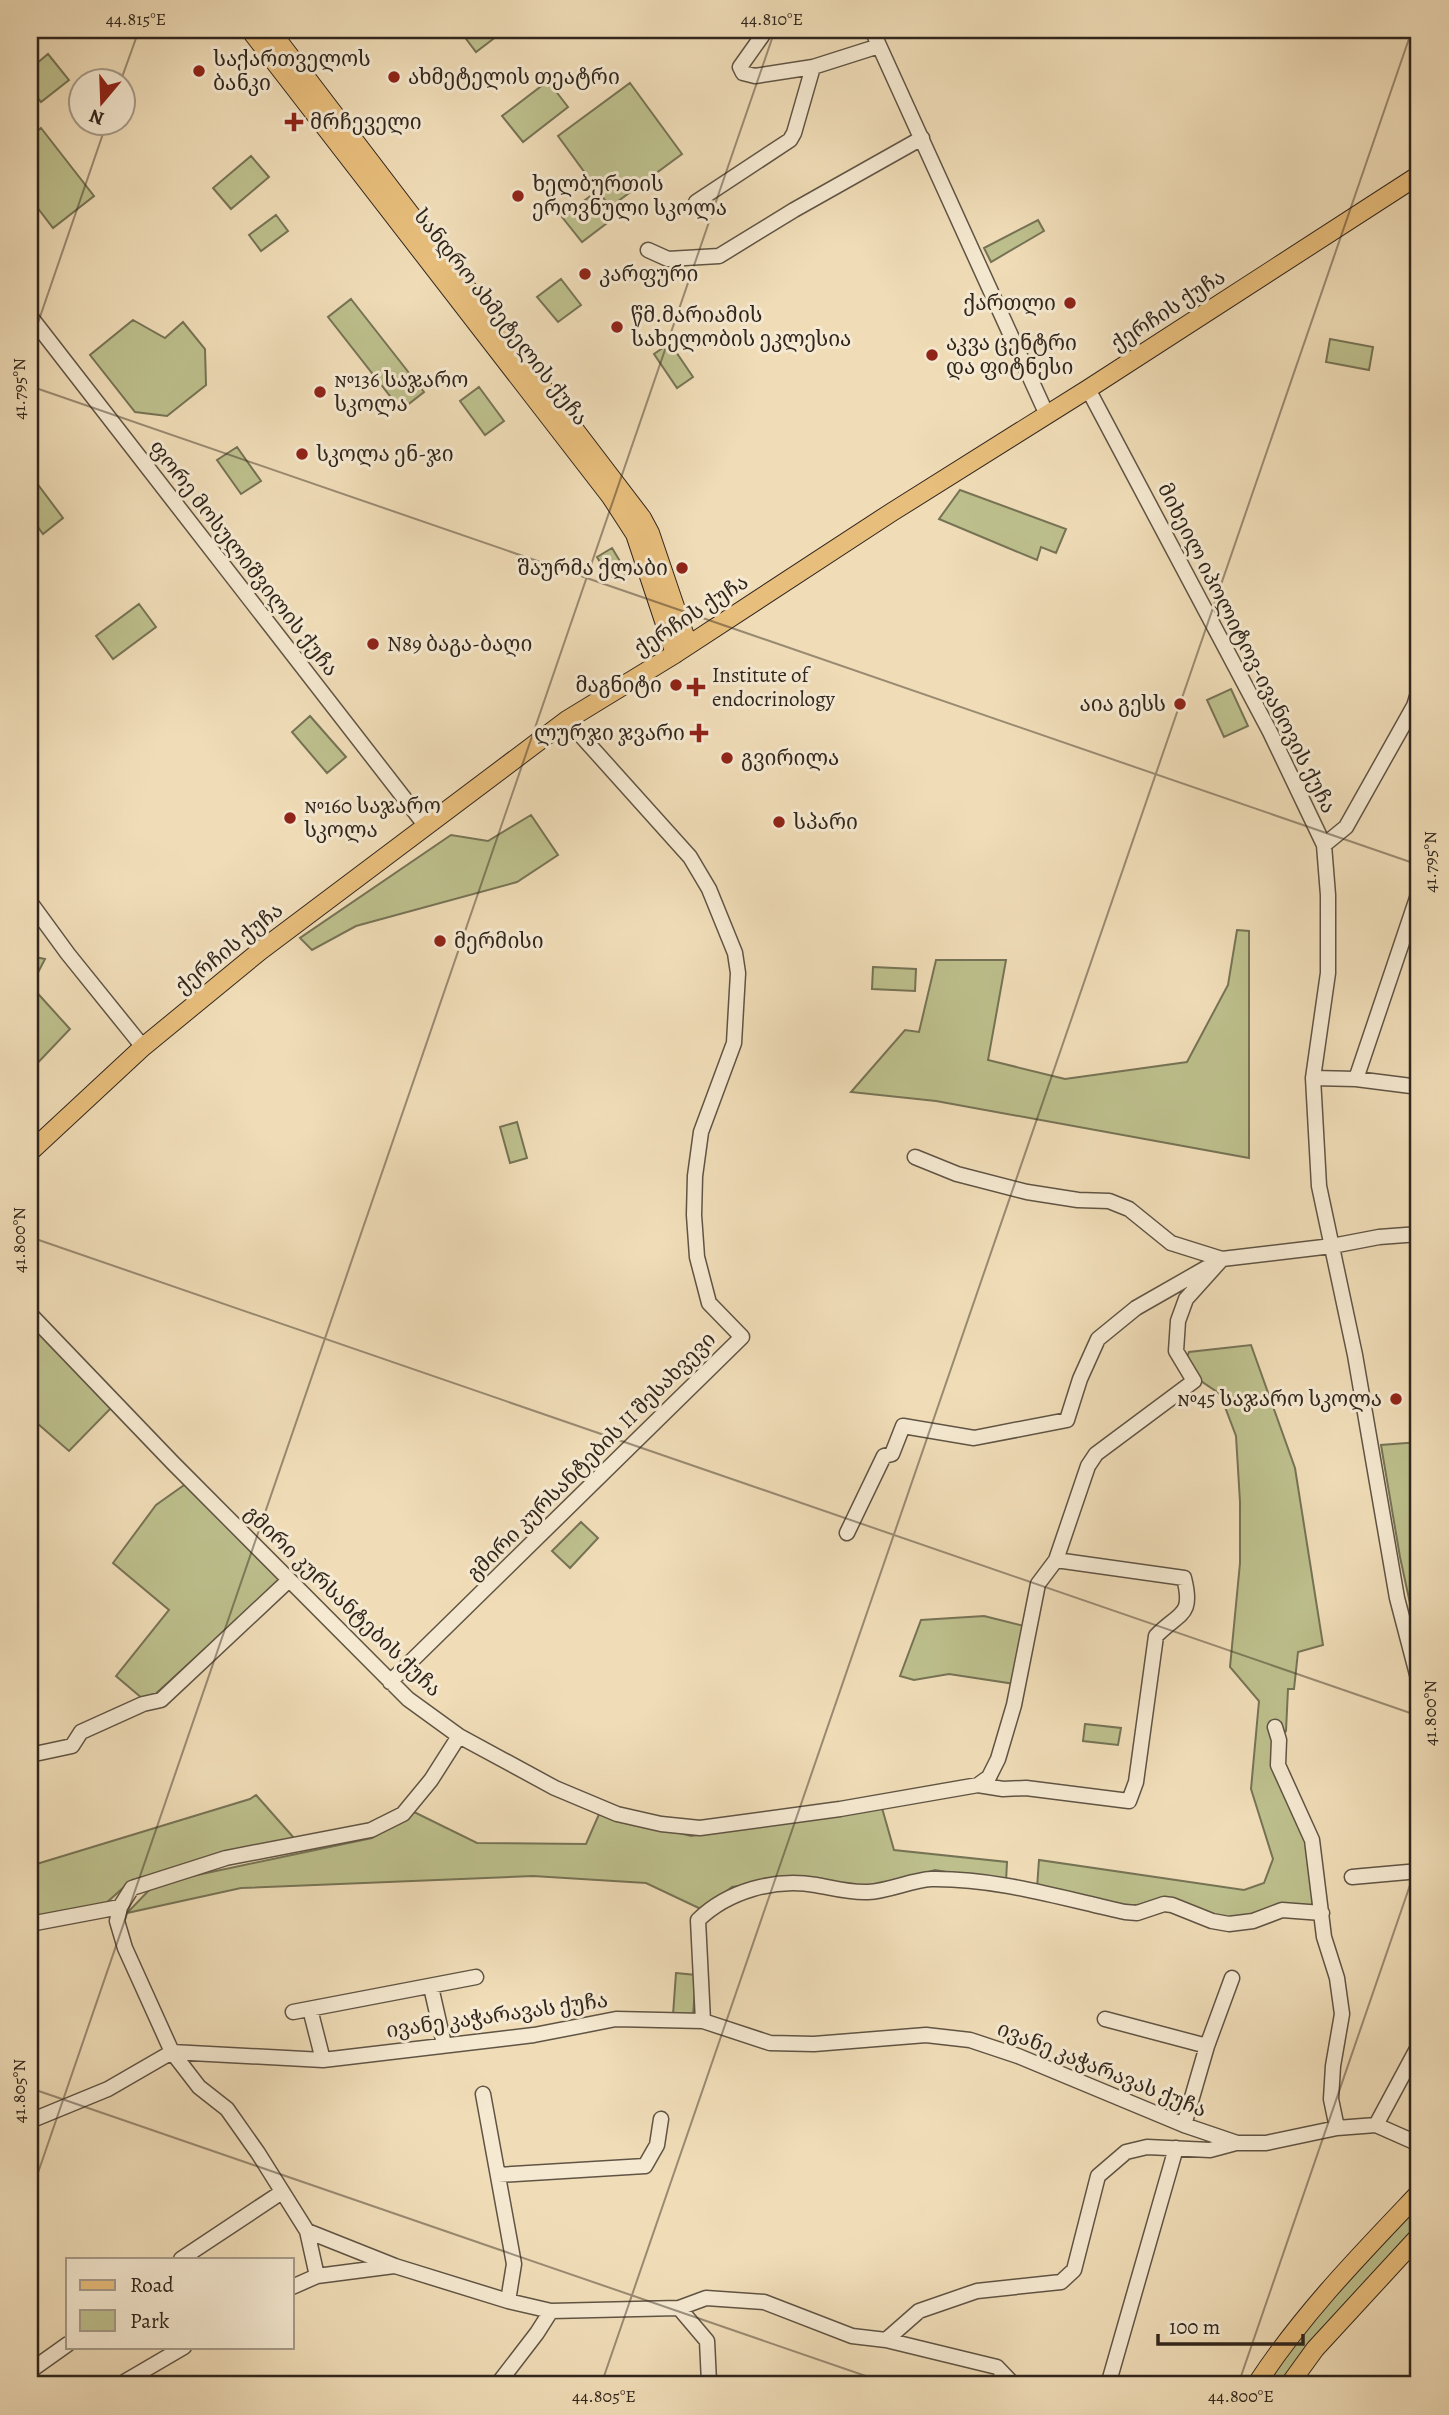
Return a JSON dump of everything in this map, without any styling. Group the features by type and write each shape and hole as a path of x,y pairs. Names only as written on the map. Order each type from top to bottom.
{"main road":[{"name":"სანდრო ახმეტელის ქუჩა","path":"250,30 300,81 616,493 663,597 682,650"},
{"name":"სანდრო ახმეტელის ქუჩა","path":"270,30 300,81"},
{"name":"ქერჩის ქუჩა","path":"30,1152 143,1047 260,951 567,719 682,650 892,512 1419,175"},
{"path":"1256,2385 1277,2353 1320,2299 1419,2193"},
{"path":"1289,2385 1315,2349 1419,2236"}],"street":[{"path":"756,30 762,36 740,67 743,73 755,76 813,67 879,47"},
{"path":"872,30 1047,415"},
{"path":"696,202 790,140 813,67"},
{"path":"648,250 668,259 719,256 922,138"},
{"name":"ფორე მოსულიშვილის ქუჩა","path":"30,316 425,825"},
{"name":"მიხეილ იპოლიტოვ-ივანოვის ქუჩა","path":"1088,389 1270,732 1324,845 1328,895 1328,973 1312,1078 1319,1186 1355,1355 1397,1598 1419,1682"},
{"path":"1324,845 1346,827 1414,706 1419,690"},
{"name":"გმირი კურსანტების II შესახვევი","path":"390,1682 743,1337 709,1303 697,1257 694,1215 695,1176 701,1132 734,1043 738,973 735,953 709,889 690,857 567,719"},
{"path":"1356,1079 1419,892"},
{"path":"30,902 143,1047"},
{"path":"1312,1078 1356,1079 1419,1087"},
{"path":"915,1157 957,1174 1027,1192 1079,1200 1110,1201 1129,1209 1171,1242 1222,1259"},
{"path":"847,1533 884,1456 892,1454 903,1426 974,1438 1068,1420 1091,1349 1098,1339 1136,1308 1222,1259 1419,1234"},
{"path":"978,1785 989,1777 998,1759 1014,1705 1038,1584 1056,1560 1088,1466 1096,1454 1194,1381 1176,1351 1178,1321 1186,1299 1222,1259"},
{"name":"გმირი კურსანტების ქუჩა","path":"30,1314 408,1699 459,1736 555,1788 617,1814 700,1828 840,1810 978,1785 1129,1801 1136,1782 1156,1636 1168,1623 1183,1615 1189,1599 1184,1578 1056,1560"},
{"path":"30,1755 72,1746 81,1732 143,1704 161,1700 289,1580"},
{"path":"1275,1727 1279,1740 1278,1765 1312,1840 1324,1937 1337,1978 1342,2014 1333,2066 1331,2099 1336,2127"},
{"path":"317,2276 307,2231 258,2153 227,2109 199,2087 172,2052 125,1948 117,1921 120,1907 132,1888 226,1858 372,1830 403,1814 431,1780 459,1736"},
{"path":"1352,1877 1419,1871"},
{"path":"703,2021 698,1920 707,1911 744,1891 781,1883 869,1892 903,1887 928,1879 999,1884 1125,1912 1137,1913 1164,1904 1172,1905 1212,1921 1228,1924 1253,1921 1282,1910 1322,1913"},
{"path":"30,1924 120,1907"},
{"path":"293,2012 476,1977"},
{"path":"1184,2125 1207,2046 1232,1978"},
{"path":"431,1987 444,2044"},
{"path":"310,2009 323,2060"},
{"path":"1105,2019 1207,2046"},
{"name":"ივანე კაჭარავას ქუჩა","path":"172,2052 323,2060 534,2035 604,2020 703,2021 770,2043 814,2044 926,2035 970,2040 1018,2056 1184,2125 1237,2143 1266,2143 1336,2127 1376,2125 1419,2144"},
{"path":"1376,2125 1419,2045"},
{"path":"30,2121 108,2089 172,2052"},
{"path":"483,2094 514,2264 508,2301"},
{"path":"498,2175 645,2166 657,2145 661,2119"},
{"path":"886,2340 919,2311 977,2291 1061,2282 1074,2270 1098,2176 1126,2152 1147,2147 1210,2150 1237,2143"},
{"path":"1108,2385 1176,2148"},
{"path":"183,2258 282,2192"},
{"path":"307,2231 395,2266 508,2301 551,2311 679,2308 706,2298 764,2302 852,2336 886,2340 997,2367 1014,2385"},
{"path":"294,2286 317,2276 395,2266"},
{"path":"679,2308 707,2341 709,2382 718,2385"},
{"path":"501,2385 551,2311"},
{"path":"30,2371 66,2345"},
{"path":"118,2385 182,2348"}],"green space":[{"path":"498,30 501,33 476,52 461,32"},
{"path":"48,54 66,76 66,82 41,102 30,89 30,69"},
{"path":"548,81 568,107 523,142 502,116"},
{"path":"630,83 682,154 610,207 558,136"},
{"path":"41,128 94,196 53,228 30,198 30,137"},
{"path":"251,156 269,177 231,209 213,188"},
{"path":"592,195 611,220 582,242 562,217"},
{"path":"276,215 288,231 261,251 249,235"},
{"path":"1038,220 1044,231 991,262 984,248"},
{"path":"561,279 581,305 558,322 537,297"},
{"path":"351,299 424,392 401,410 328,317"},
{"path":"133,320 165,338 183,322 205,349 206,385 167,416 135,412 90,355"},
{"path":"1330,339 1373,347 1369,370 1326,362"},
{"path":"670,343 693,377 677,388 654,354"},
{"path":"479,387 504,421 485,435 460,401"},
{"path":"237,447 261,481 241,494 217,460"},
{"path":"30,474 63,518 43,534 30,516"},
{"path":"960,490 1066,529 1056,553 1041,547 1037,560 939,519"},
{"path":"612,548 629,576 609,577 597,557"},
{"path":"139,604 156,627 113,659 96,636"},
{"path":"1231,689 1248,726 1224,737 1207,700"},
{"path":"310,716 346,757 327,773 292,732"},
{"path":"531,815 558,855 517,882 356,926 312,950 300,938 451,835 488,841"},
{"path":"1237,930 1249,931 1249,1158 936,1101 851,1092 905,1030 919,1032 936,960 1006,960 988,1060 1065,1079 1187,1062 1228,985"},
{"path":"30,956 45,959 31,986 70,1029 30,1071"},
{"path":"873,967 916,969 915,991 872,989"},
{"path":"517,1122 527,1158 510,1163 500,1127"},
{"path":"30,1321 113,1406 69,1451 30,1417"},
{"path":"1251,1345 1295,1468 1323,1645 1298,1652 1294,1689 1288,1689 1286,1731 1276,1741 1306,1833 1318,1903 1252,1919 1218,1917 1169,1902 1125,1906 1037,1888 1039,1860 1244,1890 1264,1883 1273,1859 1251,1789 1259,1701 1230,1667 1240,1563 1236,1436 1220,1394 1195,1377 1186,1360 1189,1352"},
{"path":"1419,1442 1419,1645 1400,1557 1381,1445"},
{"path":"187,1483 279,1576 278,1582 150,1699 143,1699 116,1676 169,1610 113,1563 156,1505"},
{"path":"581,1522 598,1538 570,1568 552,1551"},
{"path":"984,1616 1024,1626 1015,1684 949,1674 914,1680 900,1676 921,1620"},
{"path":"1085,1724 1121,1728 1118,1745 1083,1741"},
{"path":"256,1795 294,1838 132,1880 105,1904 30,1918 30,1866"},
{"path":"882,1808 894,1850 1007,1862 1006,1882 935,1870 875,1888 791,1878 732,1887 703,1910 646,1883 533,1876 241,1888 127,1913 155,1884 372,1838 414,1812 477,1843 586,1844 600,1812 691,1836"},
{"path":"676,1973 696,1975 693,2016 673,2015"},
{"path":"1419,2200 1419,2225 1311,2345 1281,2385 1262,2385 1295,2337"}],"place":[{"name":"საქართველოს ბანკი","path":"199,71"},
{"name":"ახმეტელის თეატრი","path":"394,77"},
{"name":"მრჩეველი","path":"294,122"},
{"name":"ხელბურთის ეროვნული სკოლა","path":"518,196"},
{"name":"კარფური","path":"585,274"},
{"name":"ქართლი","path":"1070,303"},
{"name":"წმ.მარიამის სახელობის ეკლესია","path":"617,327"},
{"name":"აკვა ცენტრი და ფიტნესი","path":"932,355"},
{"name":"№136 საჯარო სკოლა","path":"320,392"},
{"name":"სკოლა ენ-ჯი","path":"302,454"},
{"name":"შაურმა ქლაბი","path":"682,568"},
{"name":"N89 ბაგა-ბაღი","path":"373,644"},
{"name":"მაგნიტი","path":"676,685"},
{"name":"Institute of endocrinology","path":"696,687"},
{"name":"აია გესს","path":"1180,704"},
{"name":"ლურჯი ჯვარი","path":"699,733"},
{"name":"გვირილა","path":"727,758"},
{"name":"№160 საჯარო სკოლა","path":"290,818"},
{"name":"სპარი","path":"779,822"},
{"name":"მერმისი","path":"440,941"},
{"name":"№45 საჯარო სკოლა","path":"1396,1399"}]}
